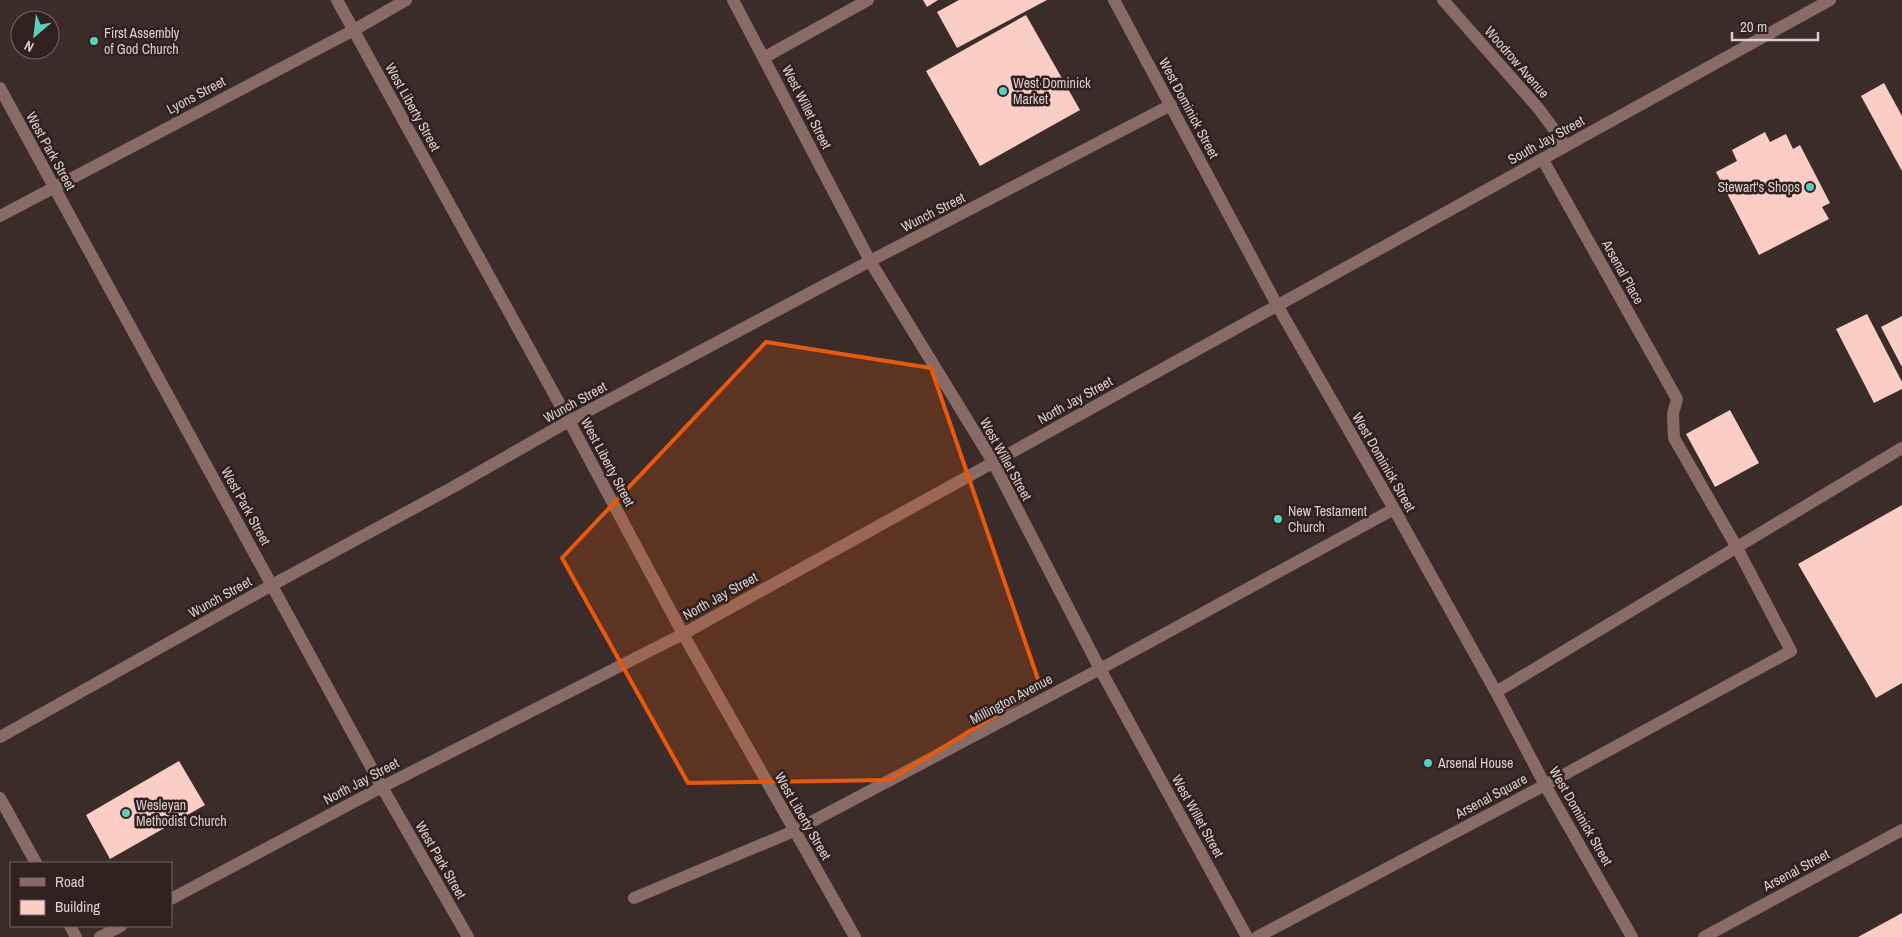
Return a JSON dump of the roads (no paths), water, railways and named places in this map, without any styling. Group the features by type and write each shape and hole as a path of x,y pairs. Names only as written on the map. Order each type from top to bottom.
{"street":[{"name":"West Liberty Street","path":"337,0 569,421 683,634 855,937"},
{"name":"Lyons Street","path":"0,216 354,30 406,0"},
{"name":"West Willet Street","path":"733,0 870,261 993,462 1100,669 1247,937"},
{"path":"764,58 868,0"},
{"name":"West Dominick Street","path":"1114,0 1277,305 1394,509 1496,692 1545,785 1632,937"},
{"name":"Woodrow Avenue","path":"1443,0 1539,109 1566,146"},
{"name":"South Jay Street","path":"1277,305 1830,0"},
{"name":"West Park Street","path":"0,88 382,787 468,937"},
{"name":"Wunch Street","path":"0,737 272,584 455,486 569,421 870,261 1171,105"},
{"name":"Arsenal Place","path":"1543,160 1677,399 1673,414 1674,438 1736,546"},
{"name":"North Jay Street","path":"172,898 382,787 683,634 1277,305"},
{"path":"1496,692 1736,546 1902,448"},
{"name":"Millington Avenue","path":"634,898 794,831 1100,669 1394,509"},
{"name":"Arsenal Square","path":"1257,937 1545,785 1791,651 1736,546"},
{"path":"0,798 35,862"},
{"name":"Arsenal Street","path":"1704,937 1902,830"},
{"path":"100,937 119,927"}],"place":[{"name":"First Assembly of God Church","path":"94,41"},
{"name":"West Dominick Market","path":"1003,91"},
{"name":"Stewart's Shops","path":"1810,187"},
{"name":"New Testament Church","path":"1278,519"},
{"name":"Arsenal House","path":"1428,763"},
{"name":"Wesleyan Methodist Church","path":"126,813"}]}
